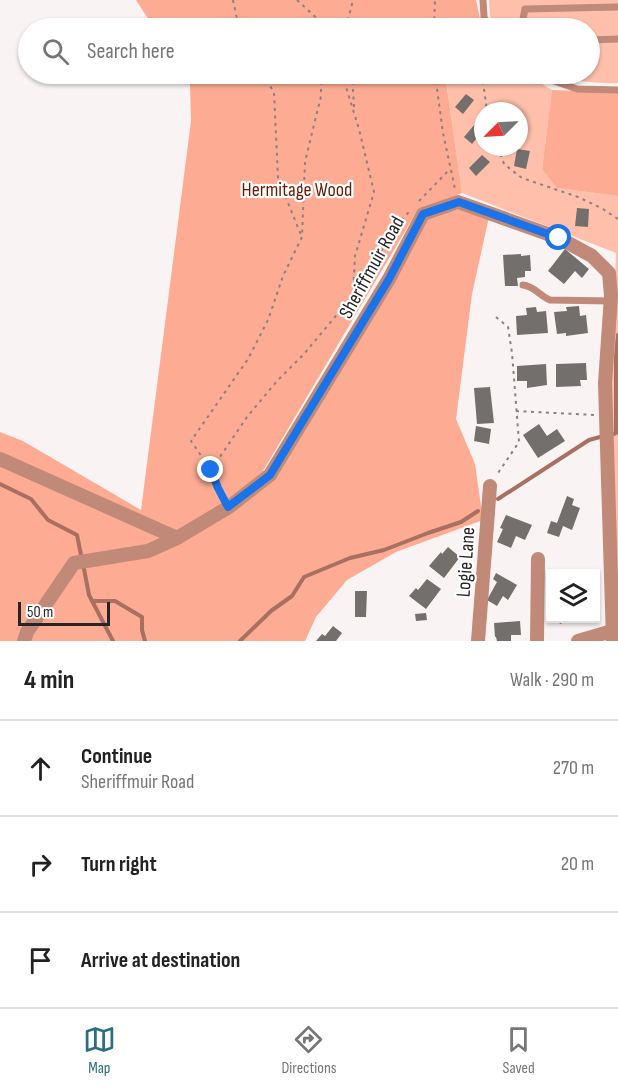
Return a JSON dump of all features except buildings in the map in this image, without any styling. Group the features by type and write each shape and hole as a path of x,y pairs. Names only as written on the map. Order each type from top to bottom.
{"street":[{"path":"459,202 559,238 592,256 609,273 611,301 605,383 613,636 578,641"},
{"name":"Sheriffmuir Road","path":"24,641 27,632 74,563 148,551 177,538 228,507 270,475 389,279 423,214 459,202"},
{"path":"0,459 177,538"},
{"name":"Logie Lane","path":"478,641 490,486"},
{"path":"537,641 538,560"}],"lane":[{"path":"483,0 484,17"},
{"path":"523,18 525,9 585,3 618,7"},
{"path":"600,39 618,39"},
{"path":"563,84 577,89 618,90"},
{"path":"523,285 528,285 550,300 611,301"}],"path":[{"path":"233,0 237,18"},
{"path":"297,0 316,18"},
{"path":"434,0 434,18"},
{"path":"348,18 352,1"},
{"path":"479,18 484,17"},
{"path":"269,84 274,92 278,178 302,237"},
{"path":"228,507 211,470 191,441 248,359 268,320 283,276 302,237 305,162 321,96 321,84"},
{"path":"345,84 374,192 355,256 353,295"},
{"path":"353,84 354,113"},
{"path":"437,84 450,169 459,202"},
{"path":"483,84 486,102"},
{"path":"501,156 504,164 522,178 578,197 616,218"},
{"path":"419,201 450,169"},
{"path":"211,470 247,417 372,273 389,233 412,209"},
{"path":"490,486 519,442 508,327 496,317"},
{"path":"516,411 606,416"}],"shaded area":[{"path":"489,0 618,0 618,83 600,83 600,18 491,18"},
{"path":"446,84 542,84 552,90 542,169 558,188 618,196 618,579 609,445 616,253 462,193"}],"green space":[{"path":"136,0 476,0 480,18 148,18"},
{"name":"Hermitage Wood","path":"446,84 462,193 417,211 263,471 277,477 395,281 425,217 460,209 489,217 472,294 456,419 475,464 483,520 396,552 347,580 316,617 305,641 0,641 0,432 23,441 141,510 191,121 190,85"},
{"path":"552,90 618,92 618,196 557,188 542,169"}],"waterway":[{"path":"614,434 616,433 618,335"},
{"path":"498,499 589,440 600,437"},
{"path":"0,484 31,499 48,520 77,535 81,555"},
{"path":"240,641 271,611 292,596 304,577 350,558 384,550 461,522 478,511"},
{"path":"84,569 89,595 113,641"},
{"path":"92,601 115,601 142,617 145,641"}],"route":[{"path":"211,470 228,507 270,475 389,279 423,214 459,202 559,238"}]}
